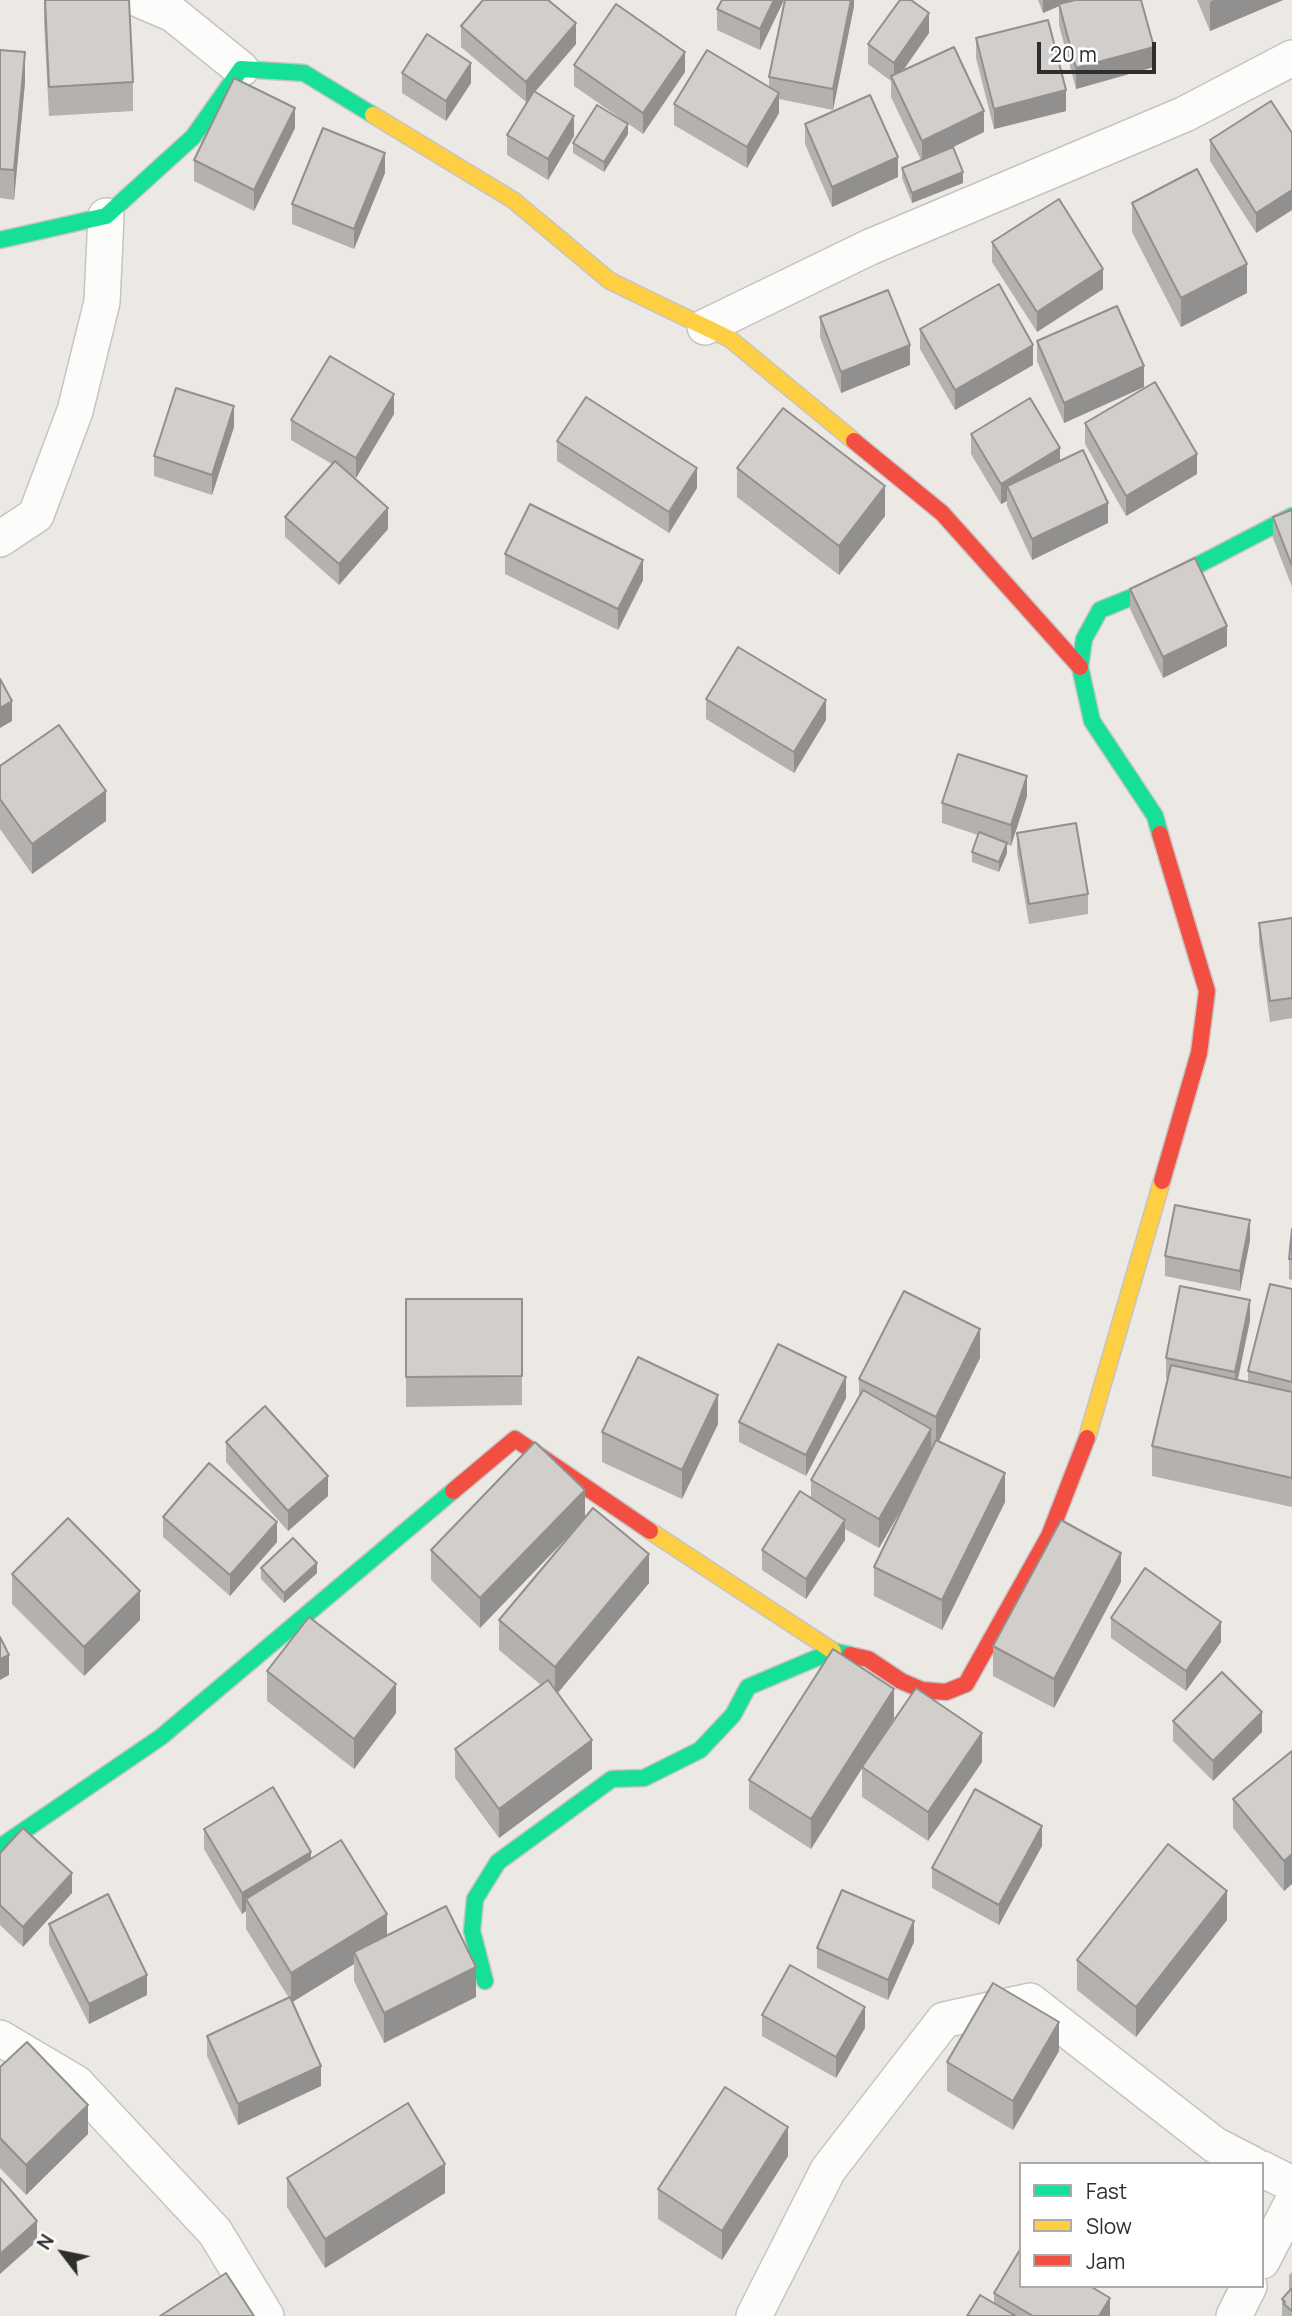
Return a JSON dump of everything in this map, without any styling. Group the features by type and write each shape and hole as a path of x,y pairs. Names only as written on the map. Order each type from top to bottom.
{"street":[{"path":"140,0 173,14 241,69 304,73 513,200 610,281 730,339 942,513 1080,667"},
{"path":"705,327 870,247 1185,114 1292,58"},
{"path":"0,240 106,216 192,137 241,69"},
{"path":"0,539 36,515 75,411 103,302 106,216"},
{"path":"0,1847 161,1737 515,1439 685,1555 833,1651 868,1659 901,1681 922,1690 946,1692 967,1685 1048,1536 1085,1445 1199,1053 1207,990 1155,816 1092,721 1080,667 1084,639 1100,610 1152,589 1292,516"},
{"path":"485,1982 472,1931 475,1899 498,1863 612,1779 644,1778 700,1750 733,1715 748,1687 833,1651"},
{"path":"754,2316 828,2170 944,2021 1030,2001 1215,2145 1248,2162"},
{"path":"0,2038 76,2083 215,2232 266,2316"},
{"path":"1264,2170 1292,2184"},
{"path":"1264,2257 1292,2203"},
{"path":"1234,2316 1249,2288"}],"building":[{"path":"45,0 129,0 133,82 49,87"},
{"path":"483,0 548,0 576,23 526,82 461,26"},
{"path":"722,0 774,0 760,29 717,9"},
{"path":"785,0 851,0 833,89 769,77"},
{"path":"900,0 911,0 929,13 894,63 868,44"},
{"path":"1075,0 1141,0 1154,47 1076,68 1059,4"},
{"path":"616,4 685,52 643,113 574,65"},
{"path":"1048,20 1066,90 994,109 976,38"},
{"path":"427,34 471,63 446,101 402,73"},
{"path":"954,47 984,111 922,141 891,76"},
{"path":"0,50 25,52 14,170 0,169"},
{"path":"707,50 779,93 747,147 674,104"},
{"path":"234,78 295,108 254,190 194,160"},
{"path":"534,91 574,116 548,159 507,135"},
{"path":"870,95 898,157 832,187 805,124"},
{"path":"1271,101 1292,133 1292,190 1256,213 1210,140"},
{"path":"597,105 628,124 604,162 573,143"},
{"path":"323,128 385,153 354,229 292,204"},
{"path":"953,147 963,172 912,193 902,168"},
{"path":"1197,169 1247,264 1181,298 1132,203"},
{"path":"1059,199 1103,269 1037,312 992,242"},
{"path":"999,284 1033,345 955,390 920,329"},
{"path":"888,290 910,345 841,372 820,317"},
{"path":"1117,306 1144,366 1064,403 1037,341"},
{"path":"330,356 394,394 356,458 291,420"},
{"path":"1155,382 1197,454 1126,496 1085,423"},
{"path":"176,388 234,406 212,475 154,456"},
{"path":"586,397 697,468 669,512 557,441"},
{"path":"1030,398 1060,448 1001,484 971,434"},
{"path":"783,408 885,486 839,546 737,468"},
{"path":"1083,450 1108,503 1032,539 1007,486"},
{"path":"335,461 388,508 339,564 285,517"},
{"path":"530,504 643,560 618,609 505,554"},
{"path":"1292,510 1292,566 1273,517"},
{"path":"1195,558 1227,626 1163,657 1130,589"},
{"path":"738,647 826,700 794,752 706,699"},
{"path":"0,679 12,701 0,708"},
{"path":"59,725 106,791 32,844 0,799 0,766"},
{"path":"958,754 1027,776 1011,825 942,803"},
{"path":"1076,823 1088,894 1029,904 1017,833"},
{"path":"979,832 1007,843 999,862 972,852"},
{"path":"1292,918 1292,998 1270,1001 1259,923"},
{"path":"1175,1205 1250,1220 1240,1271 1165,1256"},
{"path":"1292,1229 1292,1259 1289,1259"},
{"path":"1270,1284 1292,1289 1292,1382 1248,1371"},
{"path":"1180,1286 1250,1300 1235,1372 1166,1358"},
{"path":"904,1291 980,1329 936,1417 859,1379"},
{"path":"406,1299 522,1299 522,1376 406,1377"},
{"path":"778,1344 846,1377 806,1455 739,1422"},
{"path":"638,1357 718,1395 682,1470 602,1432"},
{"path":"1171,1365 1292,1392 1292,1478 1152,1446"},
{"path":"863,1390 931,1429 879,1519 811,1480"},
{"path":"265,1406 328,1476 288,1511 226,1442"},
{"path":"936,1440 1005,1473 942,1600 874,1567"},
{"path":"535,1442 585,1490 480,1598 431,1550"},
{"path":"209,1463 277,1522 230,1575 163,1517"},
{"path":"800,1491 845,1520 806,1579 762,1550"},
{"path":"593,1508 649,1554 555,1667 499,1620"},
{"path":"68,1518 140,1591 84,1647 12,1574"},
{"path":"1061,1520 1121,1553 1054,1679 993,1646"},
{"path":"293,1538 317,1563 284,1593 261,1568"},
{"path":"1145,1568 1221,1622 1186,1671 1111,1618"},
{"path":"309,1617 396,1684 354,1739 267,1671"},
{"path":"0,1637 9,1655 0,1659"},
{"path":"833,1649 894,1689 811,1819 749,1780"},
{"path":"1222,1672 1262,1712 1213,1761 1173,1721"},
{"path":"548,1680 592,1740 499,1809 455,1749"},
{"path":"916,1688 982,1733 928,1812 862,1767"},
{"path":"1292,1751 1292,1854 1284,1861 1233,1799"},
{"path":"273,1787 311,1852 242,1893 204,1829"},
{"path":"975,1789 1042,1826 999,1905 932,1868"},
{"path":"23,1828 72,1873 23,1927 0,1905 0,1853"},
{"path":"341,1840 387,1914 291,1973 246,1899"},
{"path":"1168,1844 1227,1891 1136,2007 1077,1960"},
{"path":"842,1890 914,1921 888,1980 817,1948"},
{"path":"108,1894 147,1975 89,2004 49,1924"},
{"path":"446,1906 476,1967 384,2013 354,1952"},
{"path":"790,1965 865,2007 836,2057 762,2015"},
{"path":"993,1983 1059,2022 1013,2101 947,2062"},
{"path":"290,1997 321,2066 238,2104 207,2036"},
{"path":"27,2042 88,2105 26,2165 0,2138 0,2067"},
{"path":"725,2087 788,2127 722,2231 658,2189"},
{"path":"408,2103 445,2164 325,2239 287,2178"},
{"path":"0,2178 37,2221 0,2254"},
{"path":"1019,2251 1019,2288 1093,2288 1110,2298 1099,2316 1033,2316 994,2293"},
{"path":"226,2273 254,2316 160,2316"},
{"path":"1292,2288 1292,2311 1282,2299"},
{"path":"980,2295 1016,2316 967,2316"}],"traffic: fast":[{"path":"0,240 106,216 193,137 241,69 304,73 373,115"},
{"path":"1160,834 1155,816 1092,721 1080,667 1084,639 1100,610 1152,589 1292,516"},
{"path":"0,1847 161,1737 453,1491"},
{"path":"485,1981 472,1931 475,1899 498,1862 612,1779 644,1778 700,1750 733,1715 748,1687 833,1651 850,1655"}],"traffic: slow":[{"path":"373,115 513,200 610,281 730,339 854,441"},
{"path":"1087,1438 1162,1181"},
{"path":"650,1531 833,1651"}],"traffic: jam":[{"path":"854,441 942,513 1080,667"},
{"path":"1160,834 1207,991 1199,1053 1162,1181"},
{"path":"850,1655 868,1659 901,1681 922,1690 946,1692 966,1684 1049,1536 1087,1438"},
{"path":"453,1491 515,1439 650,1531"}]}
